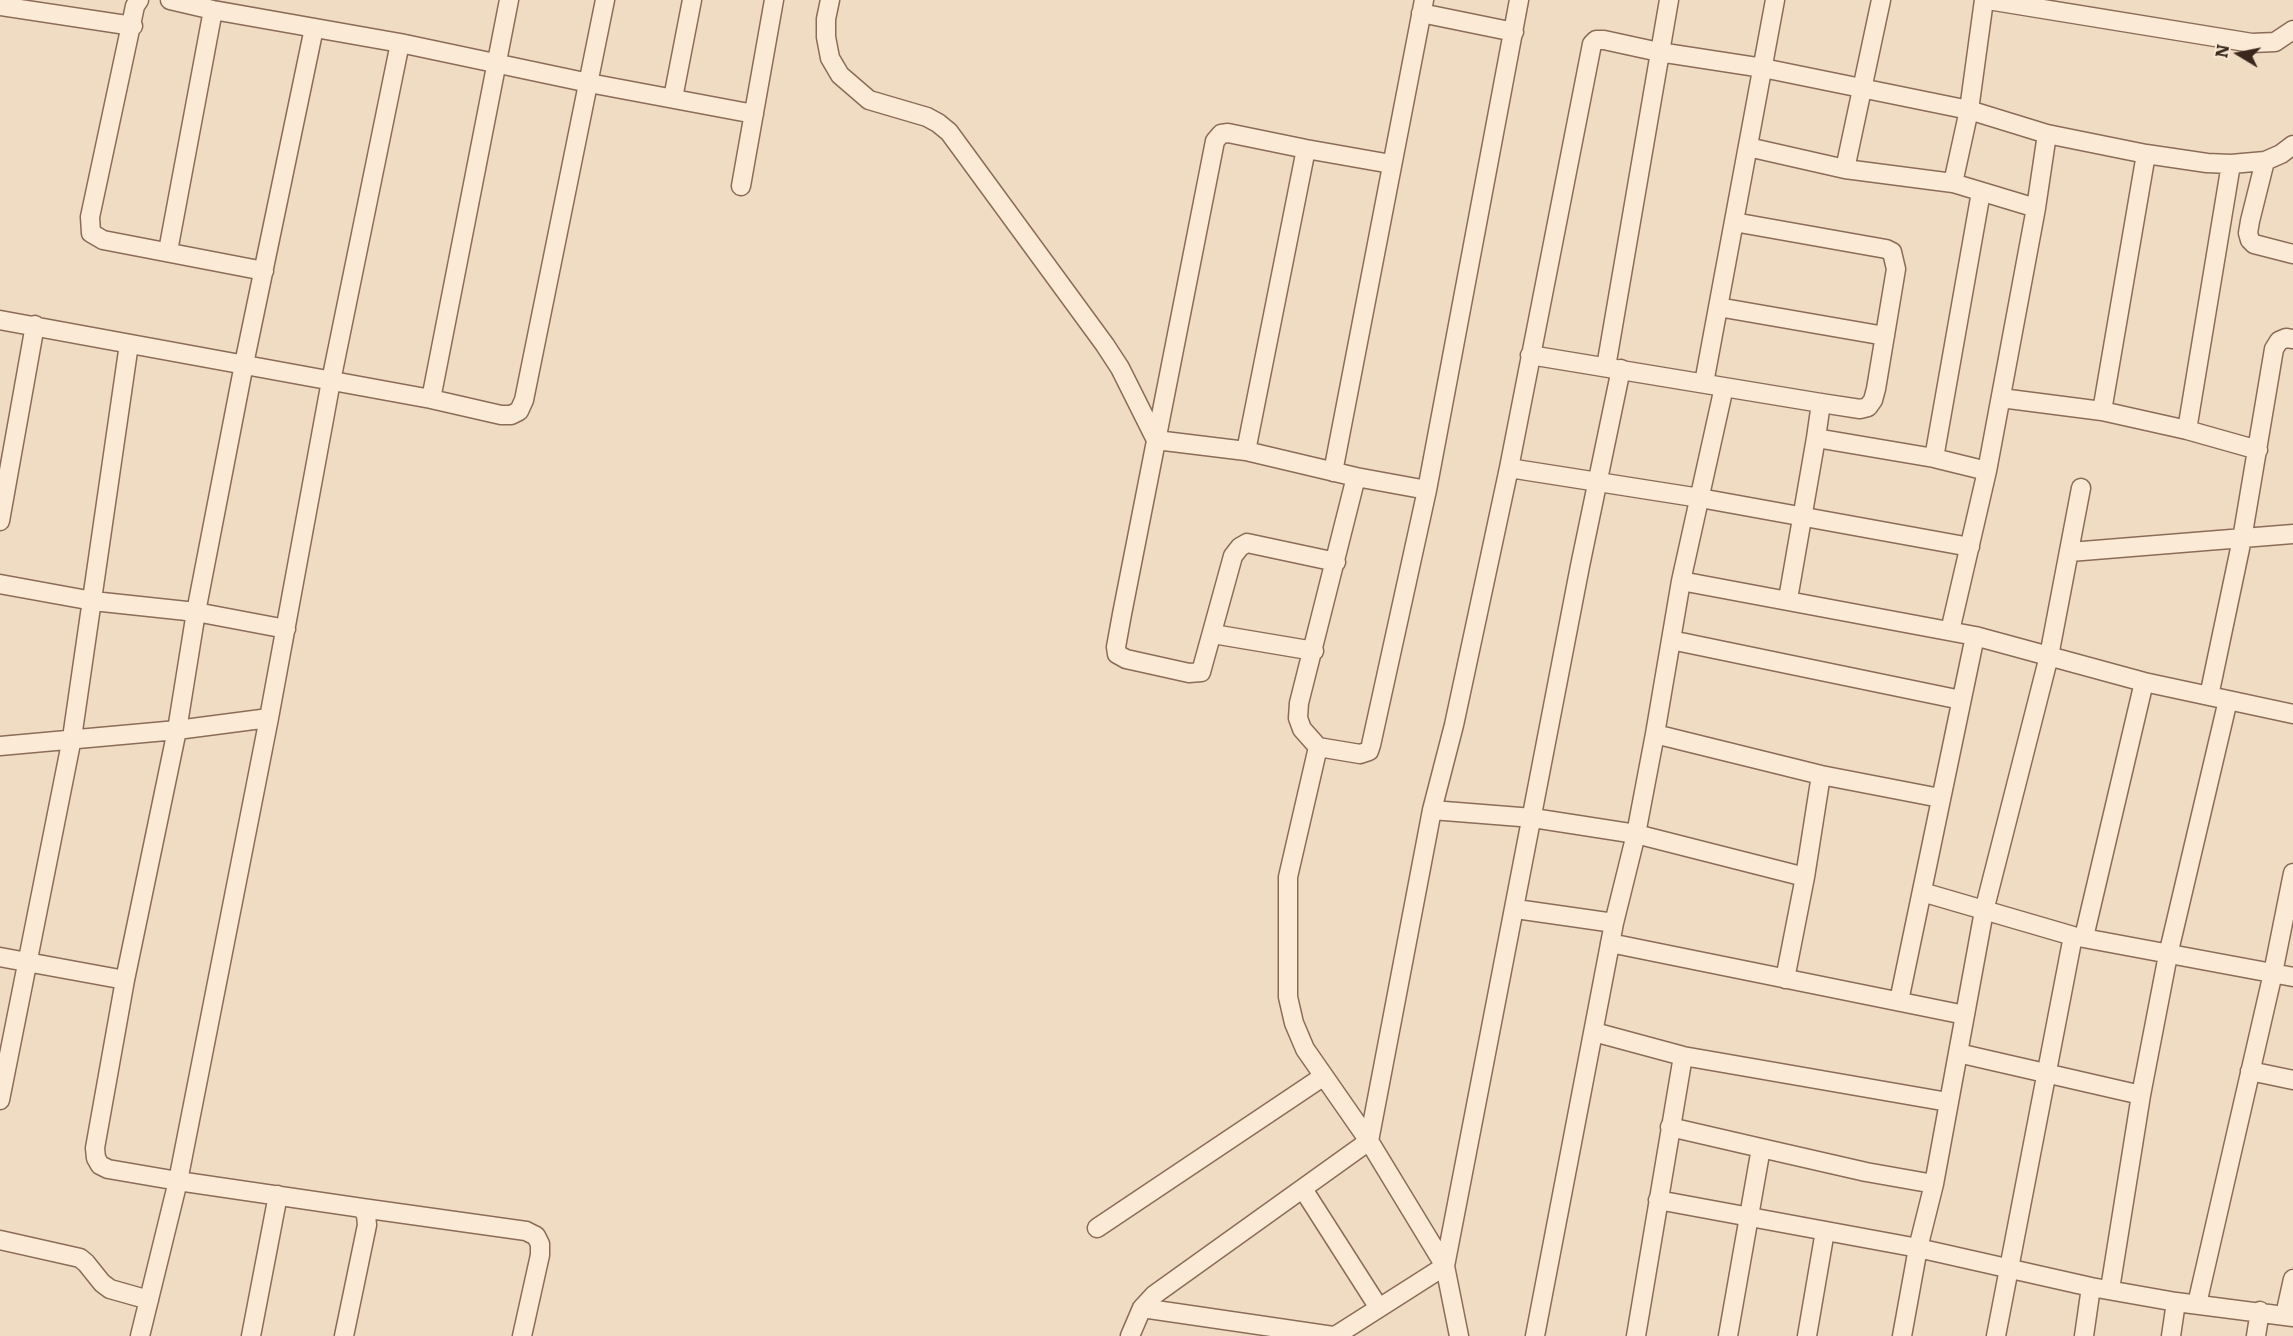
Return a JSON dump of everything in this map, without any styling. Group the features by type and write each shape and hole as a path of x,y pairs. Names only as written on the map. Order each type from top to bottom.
{"street":[{"path":"139,0 135,6 133,26 90,217 91,233 103,240 264,271"},
{"path":"170,0 213,10 400,43 589,83 754,114"},
{"path":"431,399 509,0"},
{"path":"0,320 431,399 501,415 511,415 519,411 524,400 605,0"},
{"path":"673,98 692,0"},
{"path":"741,186 774,0"},
{"path":"830,0 826,19 826,37 830,58 840,75 869,100 927,117 949,132 1105,345 1156,440"},
{"path":"1356,477 1314,651 1299,703 1298,718 1302,729 1318,747 1360,754 1369,751 1427,490 1519,0"},
{"path":"1454,1333 1445,1266 1516,909 1597,480 1659,52 1670,0"},
{"path":"1704,383 1776,0"},
{"path":"1845,169 1881,0"},
{"path":"1953,183 1969,110 1986,0 2252,43 2275,42 2293,30"},
{"path":"0,6 133,26"},
{"path":"1334,472 1422,7 1514,32"},
{"path":"168,251 213,10"},
{"path":"314,28 244,364 196,612 177,730 125,980 95,1148 96,1158 100,1165 108,1169 178,1181 526,1231 536,1236 540,1244 540,1255 522,1336"},
{"path":"1130,1336 1142,1308 1154,1295 1369,1141 1432,810 1454,725 1509,468 1592,44 1596,40 1604,40 1659,52 1763,68 1969,110 2047,134 2146,154 2207,163 2231,164 2265,161 2281,154 2293,145"},
{"path":"140,1336 178,1181 269,718 331,381 400,43"},
{"path":"1336,562 1247,543 1240,547 1233,556 1201,672 1196,674 1126,659 1116,654 1215,141 1221,134 1228,133 1391,164"},
{"path":"1950,631 1987,471 2036,208 2047,134"},
{"path":"1748,147 1845,169 1953,183 2036,208"},
{"path":"1246,451 1306,149"},
{"path":"2102,411 2146,154"},
{"path":"2265,161 2250,220 2248,233 2250,240 2254,244 2293,254"},
{"path":"2187,430 2231,164"},
{"path":"1934,458 1981,192"},
{"path":"1530,355 1821,403 1860,409 1868,407 1876,389 1896,269 1892,252 1734,222"},
{"path":"1718,307 1884,336"},
{"path":"0,521 35,325"},
{"path":"2209,696 2242,539 2274,349 2279,341 2286,338 2293,339"},
{"path":"0,1100 72,738 129,344"},
{"path":"1535,1336 1614,923 1636,834 1681,580 1724,387"},
{"path":"2001,398 2102,411 2187,430 2258,450"},
{"path":"1788,599 1821,403"},
{"path":"1816,438 1934,458 1987,471"},
{"path":"1156,440 1246,451 1356,477 1427,490"},
{"path":"1509,468 1597,480 1970,547"},
{"path":"1902,1336 1918,1248 1934,1184 1984,911 2049,656 2081,488"},
{"path":"2070,552 2293,534"},
{"path":"1681,580 1975,636 2144,682 2293,714"},
{"path":"0,584 93,601 196,612 285,629"},
{"path":"1213,634 1314,651"},
{"path":"1899,1001 1975,636"},
{"path":"1671,640 1961,700"},
{"path":"1996,1336 2047,1072 2144,682"},
{"path":"2084,1336 2100,1288 2168,955 2228,700"},
{"path":"0,746 177,730 269,718"},
{"path":"1655,734 1821,775 1940,798"},
{"path":"1318,747 1288,877 1288,997 1294,1023 1305,1049 1369,1141 1445,1266"},
{"path":"1785,979 1805,877 1821,775"},
{"path":"1432,810 1533,818 1636,834 1805,877"},
{"path":"2197,1304 2293,873"},
{"path":"1922,892 2079,937 2293,977"},
{"path":"1516,909 1614,923"},
{"path":"1610,944 1965,1015"},
{"path":"0,957 125,980"},
{"path":"1594,1032 1683,1056 1948,1102"},
{"path":"1958,1053 2141,1095"},
{"path":"1636,1336 1683,1056"},
{"path":"2250,1071 2293,1080"},
{"path":"1097,1228 1324,1076"},
{"path":"1670,1127 1866,1172 1934,1184"},
{"path":"1728,1336 1761,1148"},
{"path":"1303,1189 1379,1308"},
{"path":"251,1336 278,1195"},
{"path":"1658,1200 1918,1248 2008,1269 2176,1302 2289,1316 2293,1279"},
{"path":"344,1336 367,1224 362,1208"},
{"path":"1807,1336 1825,1231"},
{"path":"0,1240 80,1258 110,1289 149,1300"},
{"path":"1142,1308 1215,1328 1334,1336 1445,1266"},
{"path":"2171,1336 2176,1302"},
{"path":"2256,1336 2260,1311"}]}
